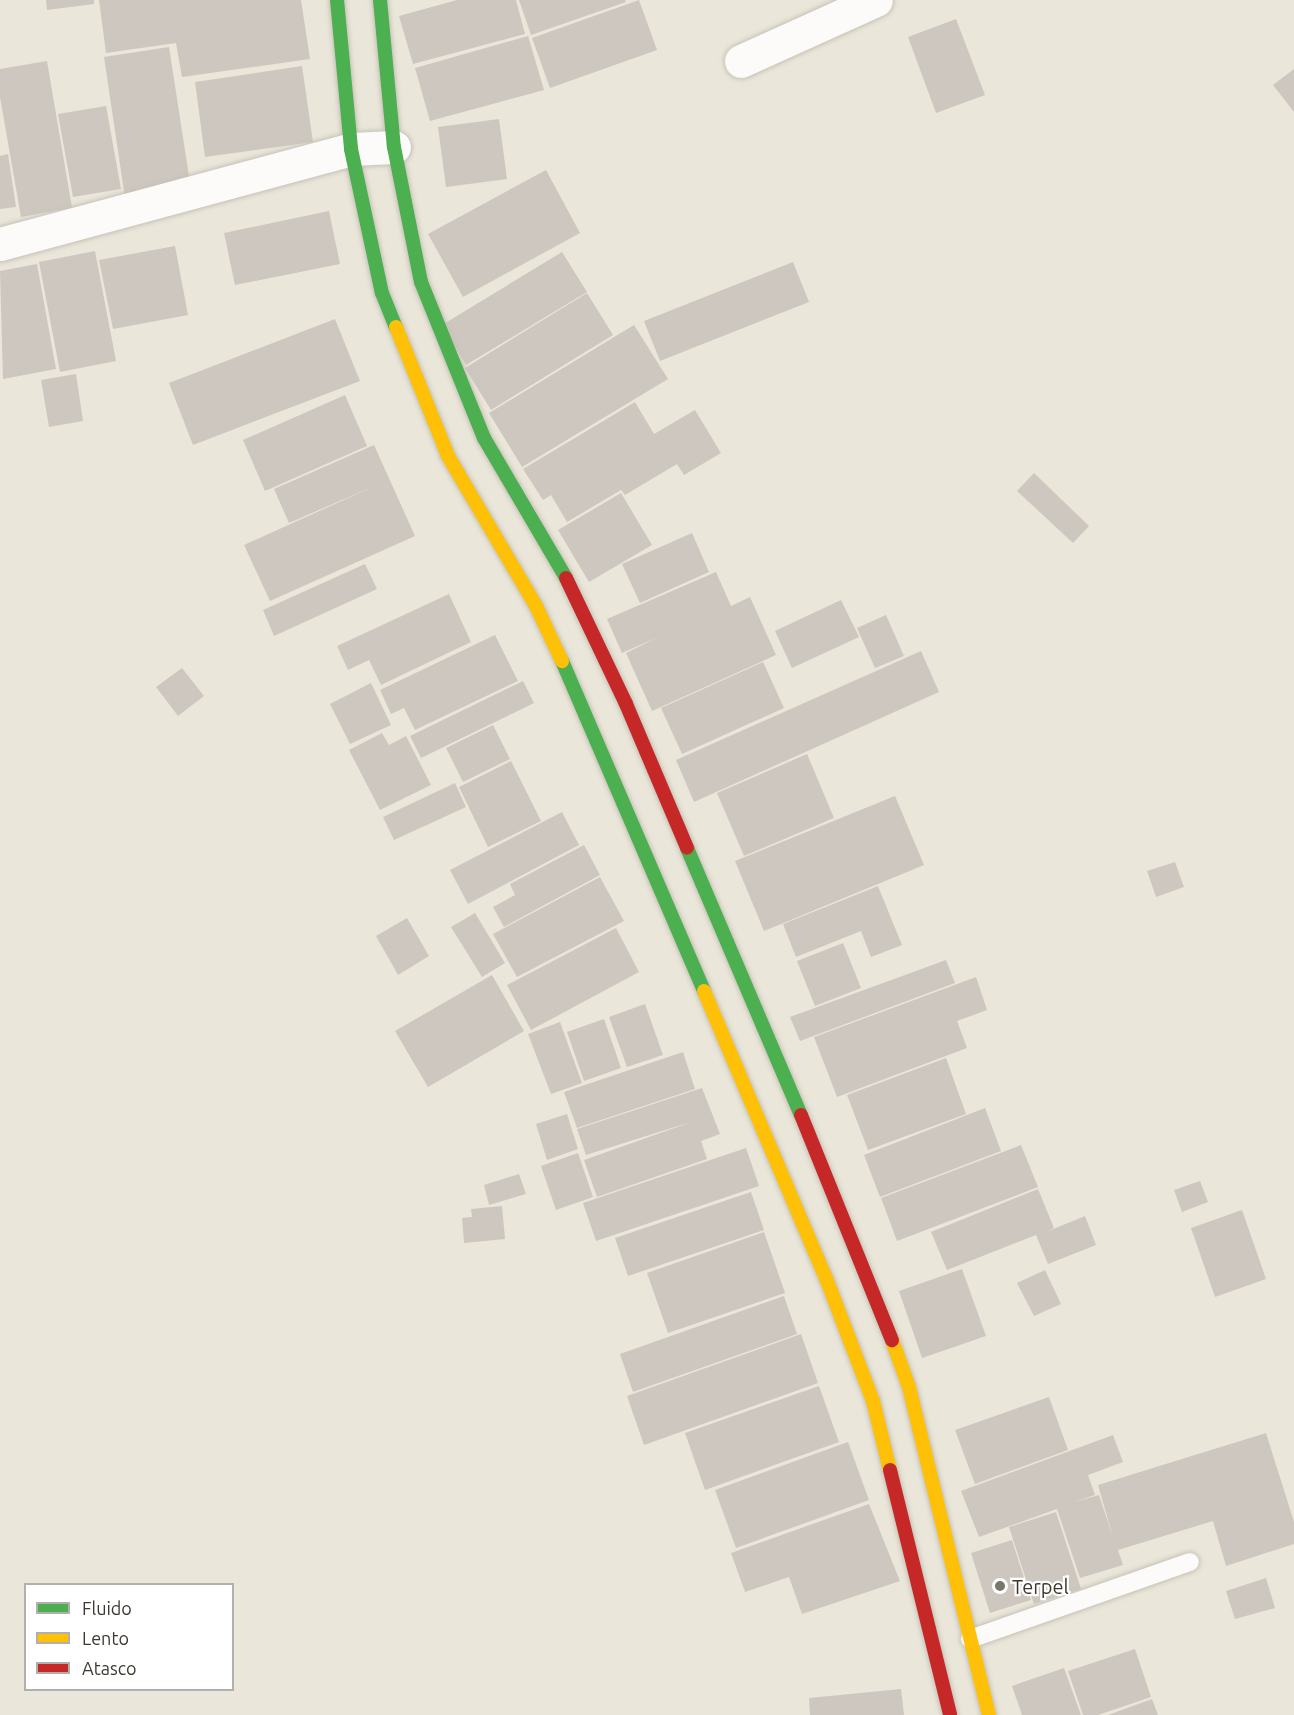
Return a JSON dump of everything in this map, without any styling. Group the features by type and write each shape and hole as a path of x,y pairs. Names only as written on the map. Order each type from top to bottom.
{"main road":[{"path":"337,0 351,149 382,293 447,456 536,606 594,720 836,1274 873,1401 950,1715"},
{"path":"380,0 394,147 422,282 484,438 572,588 621,706 864,1263 909,1387 989,1715"},
{"path":"836,1274 864,1263"},
{"path":"936,1652 970,1639"}],"street":[{"path":"741,61 876,0"},
{"path":"0,244 351,149 394,147"}],"lane":[{"path":"970,1639 1190,1562"}],"building":[{"path":"46,0 94,0 94,4 47,10"},
{"path":"99,0 301,0 310,59 182,77 176,43 106,53"},
{"path":"457,0 516,0 525,34 413,64 399,16"},
{"path":"519,0 625,0 626,2 531,35"},
{"path":"639,0 657,50 550,88 532,38"},
{"path":"956,19 985,95 936,113 908,37"},
{"path":"528,36 544,90 430,121 415,68"},
{"path":"169,47 191,189 125,198 104,57"},
{"path":"47,61 72,208 21,217 0,97 0,69"},
{"path":"302,66 313,142 205,157 195,82"},
{"path":"1294,69 1294,112 1273,85"},
{"path":"106,106 121,189 73,197 58,114"},
{"path":"499,119 507,179 446,187 438,127"},
{"path":"8,154 16,207 0,209 0,156"},
{"path":"546,170 580,233 463,297 428,234"},
{"path":"329,211 340,264 235,285 224,233"},
{"path":"175,246 188,315 113,329 99,260"},
{"path":"95,251 116,361 60,372 39,262"},
{"path":"562,252 587,292 466,365 442,325"},
{"path":"793,262 809,302 660,361 644,321"},
{"path":"37,264 56,369 3,379 0,271"},
{"path":"587,293 613,335 491,410 465,368"},
{"path":"335,319 360,381 193,445 169,383"},
{"path":"634,325 668,379 522,467 489,413"},
{"path":"76,374 83,421 49,427 41,380"},
{"path":"345,395 367,446 265,491 243,440"},
{"path":"635,402 654,434 695,410 721,453 684,475 677,464 625,495 621,490 567,522 551,495 543,500 523,469"},
{"path":"374,445 415,536 270,601 244,545 379,484 289,523 274,489"},
{"path":"1034,473 1089,526 1073,543 1017,491"},
{"path":"621,493 652,545 589,582 558,530"},
{"path":"692,533 709,572 640,603 622,564"},
{"path":"365,564 377,589 274,636 263,610"},
{"path":"716,572 731,606 750,597 776,655 652,711 626,653 658,637 622,653 607,619"},
{"path":"449,594 471,642 381,685 369,660 348,670 337,646"},
{"path":"841,600 859,637 792,668 775,631"},
{"path":"886,615 904,656 875,668 857,628"},
{"path":"495,635 518,681 415,730 404,708 391,714 380,690"},
{"path":"921,651 939,692 694,802 676,760"},
{"path":"763,662 784,708 682,754 661,708"},
{"path":"182,668 204,696 178,716 156,687"},
{"path":"523,681 534,703 421,758 410,736"},
{"path":"371,683 391,725 350,744 330,704"},
{"path":"493,725 510,759 463,782 446,748"},
{"path":"382,733 389,745 406,736 431,785 380,810 349,750"},
{"path":"807,754 834,818 744,856 717,793"},
{"path":"511,761 541,821 488,847 459,787"},
{"path":"455,783 466,807 394,840 383,817"},
{"path":"895,796 924,865 764,931 735,861"},
{"path":"562,812 579,845 468,904 450,870"},
{"path":"584,845 600,875 504,927 493,907 515,895 510,884"},
{"path":"1175,862 1184,887 1156,897 1147,871"},
{"path":"600,877 624,921 517,977 493,934"},
{"path":"878,886 902,945 871,957 861,931 796,957 783,924"},
{"path":"475,913 505,963 482,977 451,927"},
{"path":"407,918 429,956 398,975 376,936"},
{"path":"616,928 639,972 531,1030 507,985"},
{"path":"843,943 861,988 815,1006 797,961"},
{"path":"946,960 955,983 800,1041 790,1017"},
{"path":"492,975 524,1031 428,1087 395,1031"},
{"path":"976,977 987,1010 957,1021 967,1048 837,1097 814,1037"},
{"path":"645,1004 663,1055 627,1067 609,1017"},
{"path":"604,1019 621,1068 584,1081 567,1032"},
{"path":"560,1022 582,1083 551,1094 528,1034"},
{"path":"683,1052 695,1089 577,1128 564,1092"},
{"path":"946,1058 966,1114 868,1150 847,1095"},
{"path":"702,1088 720,1134 701,1141 707,1159 597,1197 584,1160 694,1121 586,1155 577,1129"},
{"path":"985,1108 1001,1151 880,1197 864,1155"},
{"path":"567,1114 578,1149 547,1160 536,1124"},
{"path":"1021,1145 1038,1187 897,1241 881,1198"},
{"path":"746,1148 759,1186 596,1241 583,1203"},
{"path":"578,1153 593,1197 556,1210 541,1166"},
{"path":"519,1174 526,1194 489,1205 484,1185"},
{"path":"1200,1181 1208,1202 1182,1212 1174,1190"},
{"path":"1038,1189 1054,1228 1046,1232 1085,1216 1096,1245 1048,1264 1036,1235 947,1270 931,1232"},
{"path":"751,1192 764,1230 628,1276 615,1238"},
{"path":"502,1206 505,1239 464,1243 462,1218 472,1217 471,1209"},
{"path":"1242,1210 1266,1279 1215,1297 1191,1228"},
{"path":"764,1232 785,1293 668,1333 647,1273"},
{"path":"962,1269 986,1336 922,1358 899,1291"},
{"path":"1045,1270 1061,1304 1034,1316 1017,1283"},
{"path":"784,1296 797,1334 633,1392 620,1354"},
{"path":"801,1334 818,1383 644,1445 627,1396"},
{"path":"819,1386 839,1442 705,1490 685,1433"},
{"path":"1049,1397 1068,1450 975,1484 955,1430"},
{"path":"1266,1433 1294,1522 1294,1544 1226,1566 1213,1521 1118,1550 1123,1565 1080,1578 1057,1509 979,1537 961,1491 1113,1435 1123,1462 1088,1475 1095,1495 1074,1502 1099,1495 1113,1537 1098,1485"},
{"path":"848,1442 869,1500 736,1548 715,1490"},
{"path":"869,1504 900,1581 802,1614 789,1577 745,1592 731,1553"},
{"path":"1056,1512 1081,1589 1034,1604 1009,1527"},
{"path":"1012,1540 1031,1600 990,1613 971,1553"},
{"path":"1266,1578 1275,1608 1235,1619 1226,1591"},
{"path":"1135,1649 1151,1697 1098,1715 1083,1715 1068,1671"},
{"path":"1064,1668 1081,1715 1022,1715 1012,1686"},
{"path":"901,1689 904,1715 810,1715 809,1698"},
{"path":"1152,1699 1158,1715 1108,1715"}],"traffic: fast":[{"path":"337,0 351,149 382,293 396,327"},
{"path":"380,0 394,147 421,282 484,438 566,578"},
{"path":"562,661 704,991"},
{"path":"687,848 801,1115"}],"traffic: slow":[{"path":"396,327 448,456 536,606 562,661"},
{"path":"704,991 826,1278 873,1401 890,1470"},
{"path":"892,1340 909,1387 989,1715"}],"traffic: jam":[{"path":"566,578 626,704 687,848"},
{"path":"801,1115 892,1340"},
{"path":"890,1470 950,1715"}],"place":[{"name":"Terpel","path":"1000,1586"}]}
